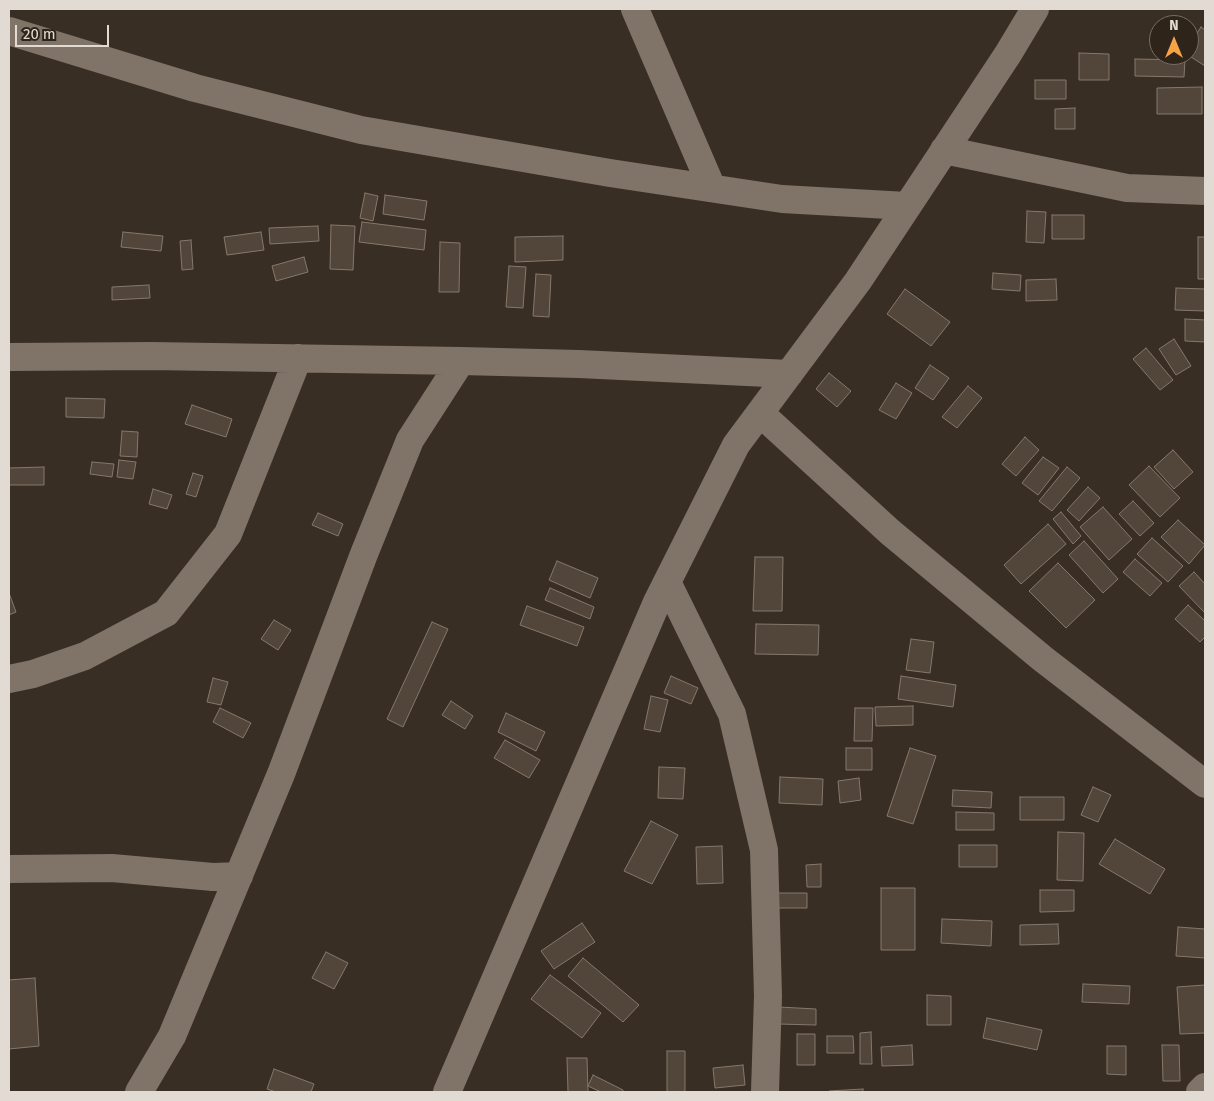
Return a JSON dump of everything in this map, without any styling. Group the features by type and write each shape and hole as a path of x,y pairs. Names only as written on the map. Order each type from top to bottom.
{"street":[{"path":"635,9 712,188"},
{"path":"447,1092 667,582 736,445 858,281 1008,54 1035,9"},
{"path":"9,31 195,88 361,130 782,199 907,206"},
{"path":"944,150 1127,188 1205,191"},
{"path":"9,357 152,356 461,361 579,364 789,374"},
{"path":"9,679 33,674 84,656 166,613 228,534 298,358"},
{"path":"139,1092 172,1036 281,774 364,554 410,440 461,361"},
{"path":"760,413 890,532 1043,659 1205,784"},
{"path":"667,582 732,714 764,850 768,996 765,1092"},
{"path":"9,869 112,868 212,877 238,876"},
{"path":"1200,1092 1205,1087"}],"building":[{"path":"1201,27 1205,30 1205,66 1199,62 1199,30"},
{"path":"1079,53 1109,54 1109,80 1079,80"},
{"path":"1135,59 1149,59 1149,65 1185,65 1184,77 1135,76"},
{"path":"1035,80 1066,80 1066,99 1035,99"},
{"path":"1202,87 1202,114 1157,114 1157,88"},
{"path":"1075,108 1075,129 1055,129 1055,109"},
{"path":"365,193 378,196 373,221 360,218"},
{"path":"385,195 427,201 424,220 383,214"},
{"path":"1027,211 1046,212 1044,243 1026,242"},
{"path":"1052,215 1084,215 1084,239 1052,239"},
{"path":"362,222 426,230 424,250 359,242"},
{"path":"331,225 355,226 353,270 330,269"},
{"path":"318,226 319,241 270,244 269,228"},
{"path":"123,232 163,236 161,251 121,247"},
{"path":"261,232 264,250 227,255 224,237"},
{"path":"563,236 563,260 515,262 515,237"},
{"path":"1198,237 1205,237 1205,279 1198,279"},
{"path":"191,240 193,269 182,270 180,241"},
{"path":"440,242 460,243 459,292 439,292"},
{"path":"304,257 308,272 276,281 272,266"},
{"path":"509,266 526,267 523,308 506,307"},
{"path":"993,273 1021,275 1020,291 992,289"},
{"path":"536,274 551,275 549,317 533,316"},
{"path":"1056,279 1057,300 1026,301 1026,280"},
{"path":"149,285 150,298 112,300 112,287"},
{"path":"1176,288 1205,289 1205,311 1175,310"},
{"path":"905,289 950,322 931,346 887,314"},
{"path":"1185,319 1205,320 1205,342 1185,341"},
{"path":"1174,339 1191,366 1176,375 1159,349"},
{"path":"1146,348 1173,380 1160,390 1133,359"},
{"path":"930,365 949,378 933,400 915,388"},
{"path":"829,373 851,391 837,407 816,389"},
{"path":"896,383 912,393 896,419 879,410"},
{"path":"968,386 982,398 957,428 942,417"},
{"path":"66,398 105,399 104,418 66,417"},
{"path":"192,405 232,419 226,437 185,424"},
{"path":"122,431 138,432 137,457 120,456"},
{"path":"1025,437 1039,450 1016,476 1002,464"},
{"path":"1173,450 1193,472 1174,489 1154,467"},
{"path":"1043,457 1059,468 1038,495 1022,483"},
{"path":"119,460 136,462 133,479 117,477"},
{"path":"92,462 114,464 112,477 90,474"},
{"path":"1149,466 1180,498 1160,517 1129,485"},
{"path":"44,467 44,485 9,485 9,468"},
{"path":"1067,467 1080,478 1052,511 1039,501"},
{"path":"193,473 203,476 196,497 186,494"},
{"path":"1088,487 1100,498 1079,521 1067,510"},
{"path":"153,489 172,495 167,509 149,504"},
{"path":"1133,501 1154,523 1140,536 1119,514"},
{"path":"1103,507 1132,539 1109,560 1080,527"},
{"path":"1061,512 1081,536 1073,544 1053,519"},
{"path":"318,513 343,524 338,536 312,525"},
{"path":"1178,520 1205,545 1189,564 1161,537"},
{"path":"1048,524 1066,544 1021,584 1004,565"},
{"path":"1152,538 1183,566 1168,582 1137,554"},
{"path":"1084,541 1118,579 1103,593 1069,555"},
{"path":"755,557 783,557 782,611 753,611"},
{"path":"1135,559 1162,583 1150,596 1123,572"},
{"path":"557,561 598,578 590,598 549,580"},
{"path":"1058,563 1095,600 1066,628 1029,591"},
{"path":"1194,572 1205,584 1205,613 1179,586"},
{"path":"550,588 594,607 590,619 545,600"},
{"path":"9,593 16,612 9,615"},
{"path":"1188,605 1205,621 1205,637 1200,642 1175,619"},
{"path":"527,606 584,627 577,646 520,625"},
{"path":"274,620 291,630 278,650 261,639"},
{"path":"432,622 448,629 403,727 387,719"},
{"path":"756,624 819,625 818,655 755,654"},
{"path":"911,639 934,642 930,673 906,670"},
{"path":"671,676 698,688 691,704 664,693"},
{"path":"901,676 956,685 953,707 898,699"},
{"path":"213,678 228,682 221,705 207,702"},
{"path":"651,696 668,700 660,732 644,729"},
{"path":"451,701 473,716 465,729 442,715"},
{"path":"913,706 913,725 876,726 875,707"},
{"path":"220,708 251,723 243,738 213,722"},
{"path":"855,708 873,708 872,741 854,741"},
{"path":"506,713 545,732 536,751 498,732"},
{"path":"505,740 540,760 529,778 494,758"},
{"path":"846,748 872,748 872,770 846,770"},
{"path":"910,748 936,756 913,824 887,816"},
{"path":"659,767 685,768 683,799 658,798"},
{"path":"780,777 823,779 822,805 779,803"},
{"path":"859,778 861,800 840,803 838,781"},
{"path":"1093,787 1111,795 1098,822 1081,815"},
{"path":"953,790 992,792 991,808 952,806"},
{"path":"1020,797 1064,797 1064,820 1020,820"},
{"path":"956,812 994,813 994,830 956,830"},
{"path":"651,821 678,835 652,884 624,871"},
{"path":"1058,832 1084,833 1083,881 1057,880"},
{"path":"1115,839 1165,869 1150,894 1099,864"},
{"path":"959,845 997,845 997,867 959,867"},
{"path":"722,846 723,883 697,884 696,847"},
{"path":"821,864 821,887 807,887 806,865"},
{"path":"881,888 915,888 915,950 881,950"},
{"path":"1040,890 1074,890 1074,911 1040,912"},
{"path":"773,893 807,893 807,908 773,908"},
{"path":"942,919 992,921 991,946 941,943"},
{"path":"582,923 595,942 554,969 541,951"},
{"path":"1058,924 1059,944 1020,945 1020,925"},
{"path":"1178,927 1205,929 1205,958 1176,956"},
{"path":"326,952 348,963 334,989 312,978"},
{"path":"583,958 639,1005 623,1022 568,976"},
{"path":"550,975 601,1013 582,1038 531,999"},
{"path":"35,978 39,1046 9,1049 9,980"},
{"path":"1083,984 1130,986 1129,1004 1082,1002"},
{"path":"1205,985 1205,1033 1180,1034 1177,987"},
{"path":"927,995 951,996 951,1025 927,1025"},
{"path":"779,1007 816,1009 816,1025 778,1024"},
{"path":"987,1018 1042,1030 1037,1050 983,1038"},
{"path":"871,1032 872,1064 860,1064 860,1033"},
{"path":"797,1034 815,1034 815,1065 797,1065"},
{"path":"827,1036 853,1036 854,1053 827,1053"},
{"path":"912,1045 913,1065 882,1066 881,1047"},
{"path":"1162,1045 1179,1045 1180,1081 1163,1081"},
{"path":"1107,1046 1126,1046 1126,1075 1107,1074"},
{"path":"667,1051 685,1051 685,1092 667,1092"},
{"path":"567,1058 587,1058 588,1092 568,1092"},
{"path":"743,1065 745,1085 715,1088 713,1068"},
{"path":"274,1069 314,1084 311,1092 276,1092 267,1089"},
{"path":"593,1075 623,1090 623,1092 601,1092 588,1086"},
{"path":"863,1089 863,1092 829,1092 829,1091"}]}
